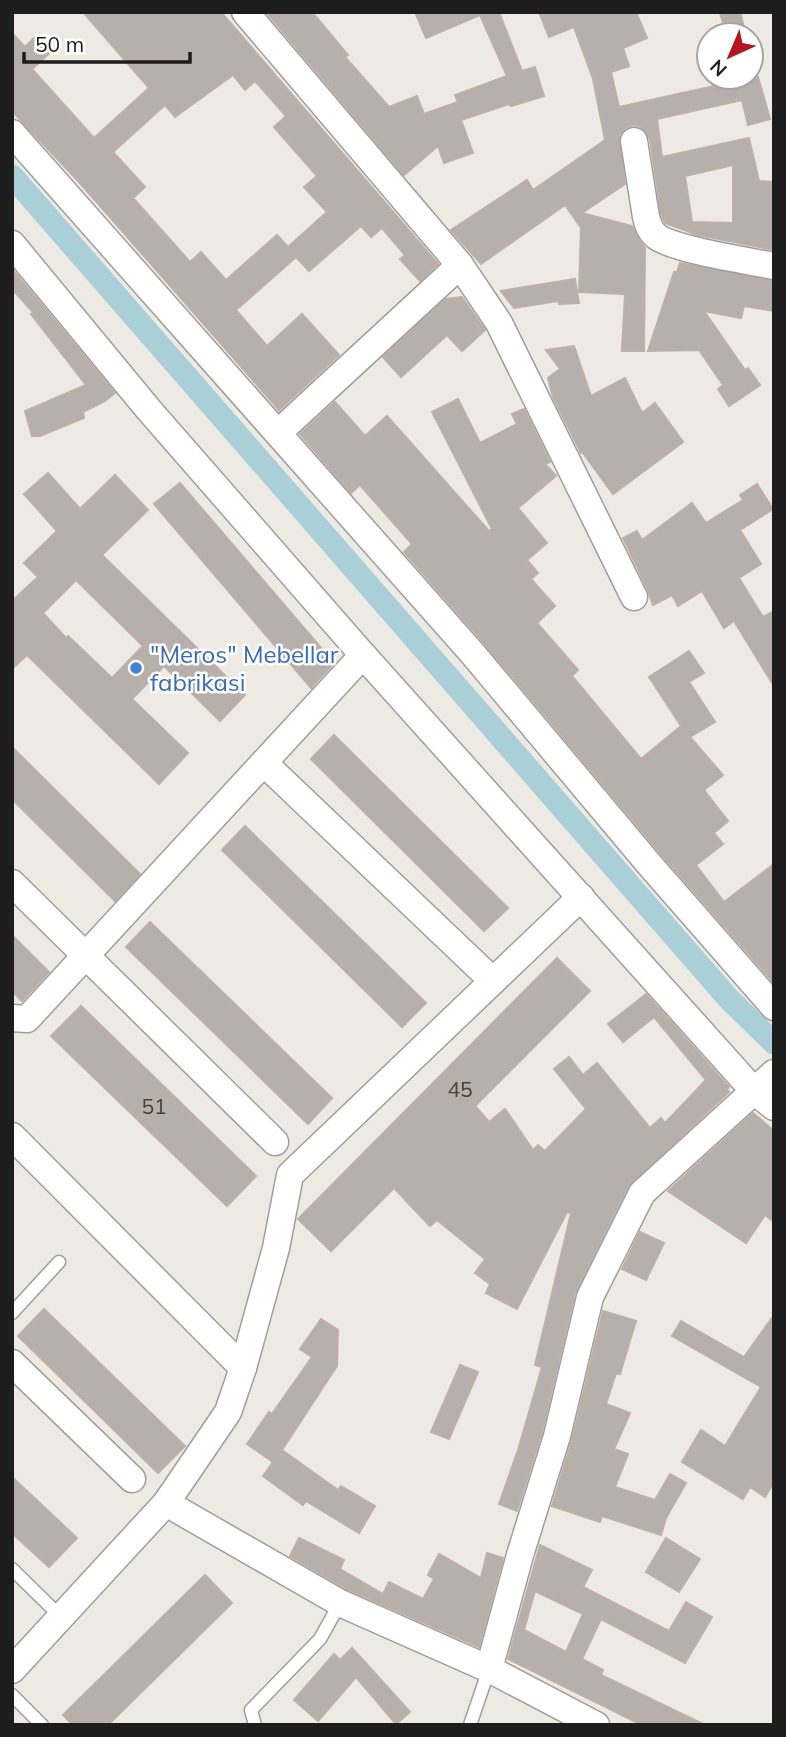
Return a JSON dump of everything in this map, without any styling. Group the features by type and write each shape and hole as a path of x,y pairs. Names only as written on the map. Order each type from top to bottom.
{"street":[{"path":"246,12 460,265 499,323 634,597"},
{"path":"12,132 473,654 649,864 774,1007"},
{"path":"634,141 646,217 654,234 676,244 774,266"},
{"path":"12,244 149,410 363,655 581,897 766,1089 642,1194 590,1297 557,1436 489,1668"},
{"path":"279,432 460,265"},
{"path":"12,1018 27,1018 363,655"},
{"path":"264,763 493,981"},
{"path":"12,883 275,1142"},
{"path":"12,1670 166,1503 228,1412 276,1248 290,1175 581,897"},
{"path":"12,1136 243,1368"},
{"path":"12,1363 132,1479"},
{"path":"166,1503 340,1603 489,1668 596,1725"}],"lane":[{"path":"12,1313 59,1262"},
{"path":"12,1569 62,1618"},
{"path":"255,1725 251,1710 320,1639 340,1603"},
{"path":"470,1725 489,1668"},
{"path":"12,1695 42,1725"}],"building":[{"path":"83,12 221,12 438,264 420,281 400,259 405,255 382,228 371,237 361,226 309,271 296,257 236,310 267,346 302,314 339,355 279,410 79,182 12,111 12,33 25,47 36,36 51,52 32,69 94,138 149,88","holes":["233,75 245,90 255,81 286,116 274,127 317,176 304,187 327,212 288,247 277,235 226,280 201,252 190,262 133,198 145,187 113,152 165,105 175,117"]},
{"path":"266,12 312,12 348,55 345,57 389,107 417,96 424,114 458,102 455,95 507,76 480,15 426,38 415,12 499,12 522,71 535,67 544,96 461,120 473,153 444,163 438,146 404,175"},
{"path":"539,12 636,12 647,38 623,48 629,66 611,72 619,107 695,90 762,91 770,119 748,125 742,100 657,119 662,157 749,138 759,181 774,182 774,250 698,235 665,223 661,214 650,139 646,131 632,125 625,128 619,136 625,184 582,213 632,226 645,248 644,351 622,351 625,294 579,292 581,228 565,205 481,264 451,230 527,180 533,190 605,140 593,79 574,27 549,37","holes":["733,165 733,223 692,222 685,176"]},
{"path":"720,12 740,12 742,21 722,21"},
{"path":"680,263 774,281 774,311 744,306 741,318 704,311 745,370 748,368 760,385 729,406 718,389 723,385 699,350 648,351 674,272 677,272"},
{"path":"12,269 115,393 83,412 84,418 40,436 32,436 25,411 86,385 31,314 33,312 12,289"},
{"path":"575,279 579,303 559,304 558,301 514,308 501,291"},
{"path":"462,297 485,330 462,351 447,335 401,377 383,357 446,299"},
{"path":"574,346 591,396 625,378 642,413 655,403 683,442 613,494 581,453 553,397 548,378 560,369 546,350"},
{"path":"458,399 480,443 517,424 512,414 524,409 550,462 545,464 556,476 518,508 547,543 527,560 538,573 531,579 555,606 537,623 578,670 572,676 641,759 681,726 649,677 689,651 704,673 689,682 715,722 690,737 723,775 704,790 728,821 714,833 723,844 696,865 724,902 774,864 774,983 404,552 412,544 360,485 351,493 300,434 335,402 365,436 387,416 489,531 492,529 432,412"},
{"path":"48,473 80,509 115,475 148,510 102,555 245,695 220,721 164,666 132,699 188,753 159,784 27,655 12,669 12,601 38,577 24,563 57,531 24,494","holes":["76,580 143,646 112,678 68,636 66,638 43,613"]},
{"path":"180,483 334,663 311,688 154,504"},
{"path":"757,484 773,509 740,530 761,564 739,578 763,617 774,611 774,686 734,621 724,628 702,591 678,606 672,595 653,605 623,538 637,531 642,540 692,503 706,523 743,500 740,495"},
{"path":"334,735 508,908 484,931 311,759"},
{"path":"12,747 140,874 115,901 12,799"},
{"path":"245,826 426,1003 402,1027 222,850"},
{"path":"150,922 332,1098 308,1124 126,947"},
{"path":"12,935 49,972 22,1001 12,991"},
{"path":"557,958 590,991 475,1106 489,1122 505,1109 533,1150 538,1145 545,1151 586,1109 554,1069 569,1057 583,1075 597,1063 650,1128 661,1118 665,1123 706,1080 654,1017 623,1042 608,1024 646,994 729,1087 729,1092 628,1186 575,1293 542,1432 517,1511 499,1504 542,1367 535,1365 571,1213 567,1212 517,1309 486,1293 490,1284 475,1273 485,1259 437,1220 430,1226 394,1188 331,1251 298,1219"},
{"path":"81,1006 256,1176 227,1206 51,1036"},
{"path":"753,1113 774,1131 774,1222 765,1215 746,1243 668,1191"},
{"path":"640,1232 664,1243 646,1280 622,1269"},
{"path":"44,1309 185,1446 158,1473 18,1336"},
{"path":"603,1311 636,1321 620,1374 616,1373 606,1404 630,1413 614,1449 628,1454 615,1487 655,1500 670,1474 686,1483 666,1518 661,1535 602,1516 600,1522 552,1506 572,1440"},
{"path":"774,1315 774,1482 765,1497 750,1487 743,1499 682,1462 701,1430 725,1446 761,1387 672,1336 681,1321 744,1357"},
{"path":"321,1319 338,1330 337,1366 282,1450 338,1490 341,1486 375,1506 359,1533 306,1501 303,1505 263,1476 273,1462 247,1444 312,1357 300,1349"},
{"path":"460,1365 478,1372 449,1439 431,1432"},
{"path":"12,1477 77,1538 49,1567 12,1533"},
{"path":"299,1538 344,1560 340,1569 383,1594 389,1582 423,1599 434,1579 428,1575 439,1554 481,1578 487,1553 503,1558 479,1647 347,1589 290,1556"},
{"path":"666,1538 700,1559 679,1592 646,1572"},
{"path":"540,1545 592,1570 583,1587 669,1631 686,1602 712,1617 685,1663 601,1619 582,1659 603,1670 601,1675 705,1725 642,1725 508,1659","holes":["535,1591 583,1614 566,1652 524,1630"]},
{"path":"205,1575 232,1603 108,1725 73,1725 63,1715"},
{"path":"352,1648 410,1712 396,1724 356,1677 318,1721 294,1700 334,1654 340,1660"}],"waterway":[{"path":"12,176 728,998 774,1043"}],"place":[{"name":"\"Meros\" Mebellar fabrikasi","path":"136,668"}]}
